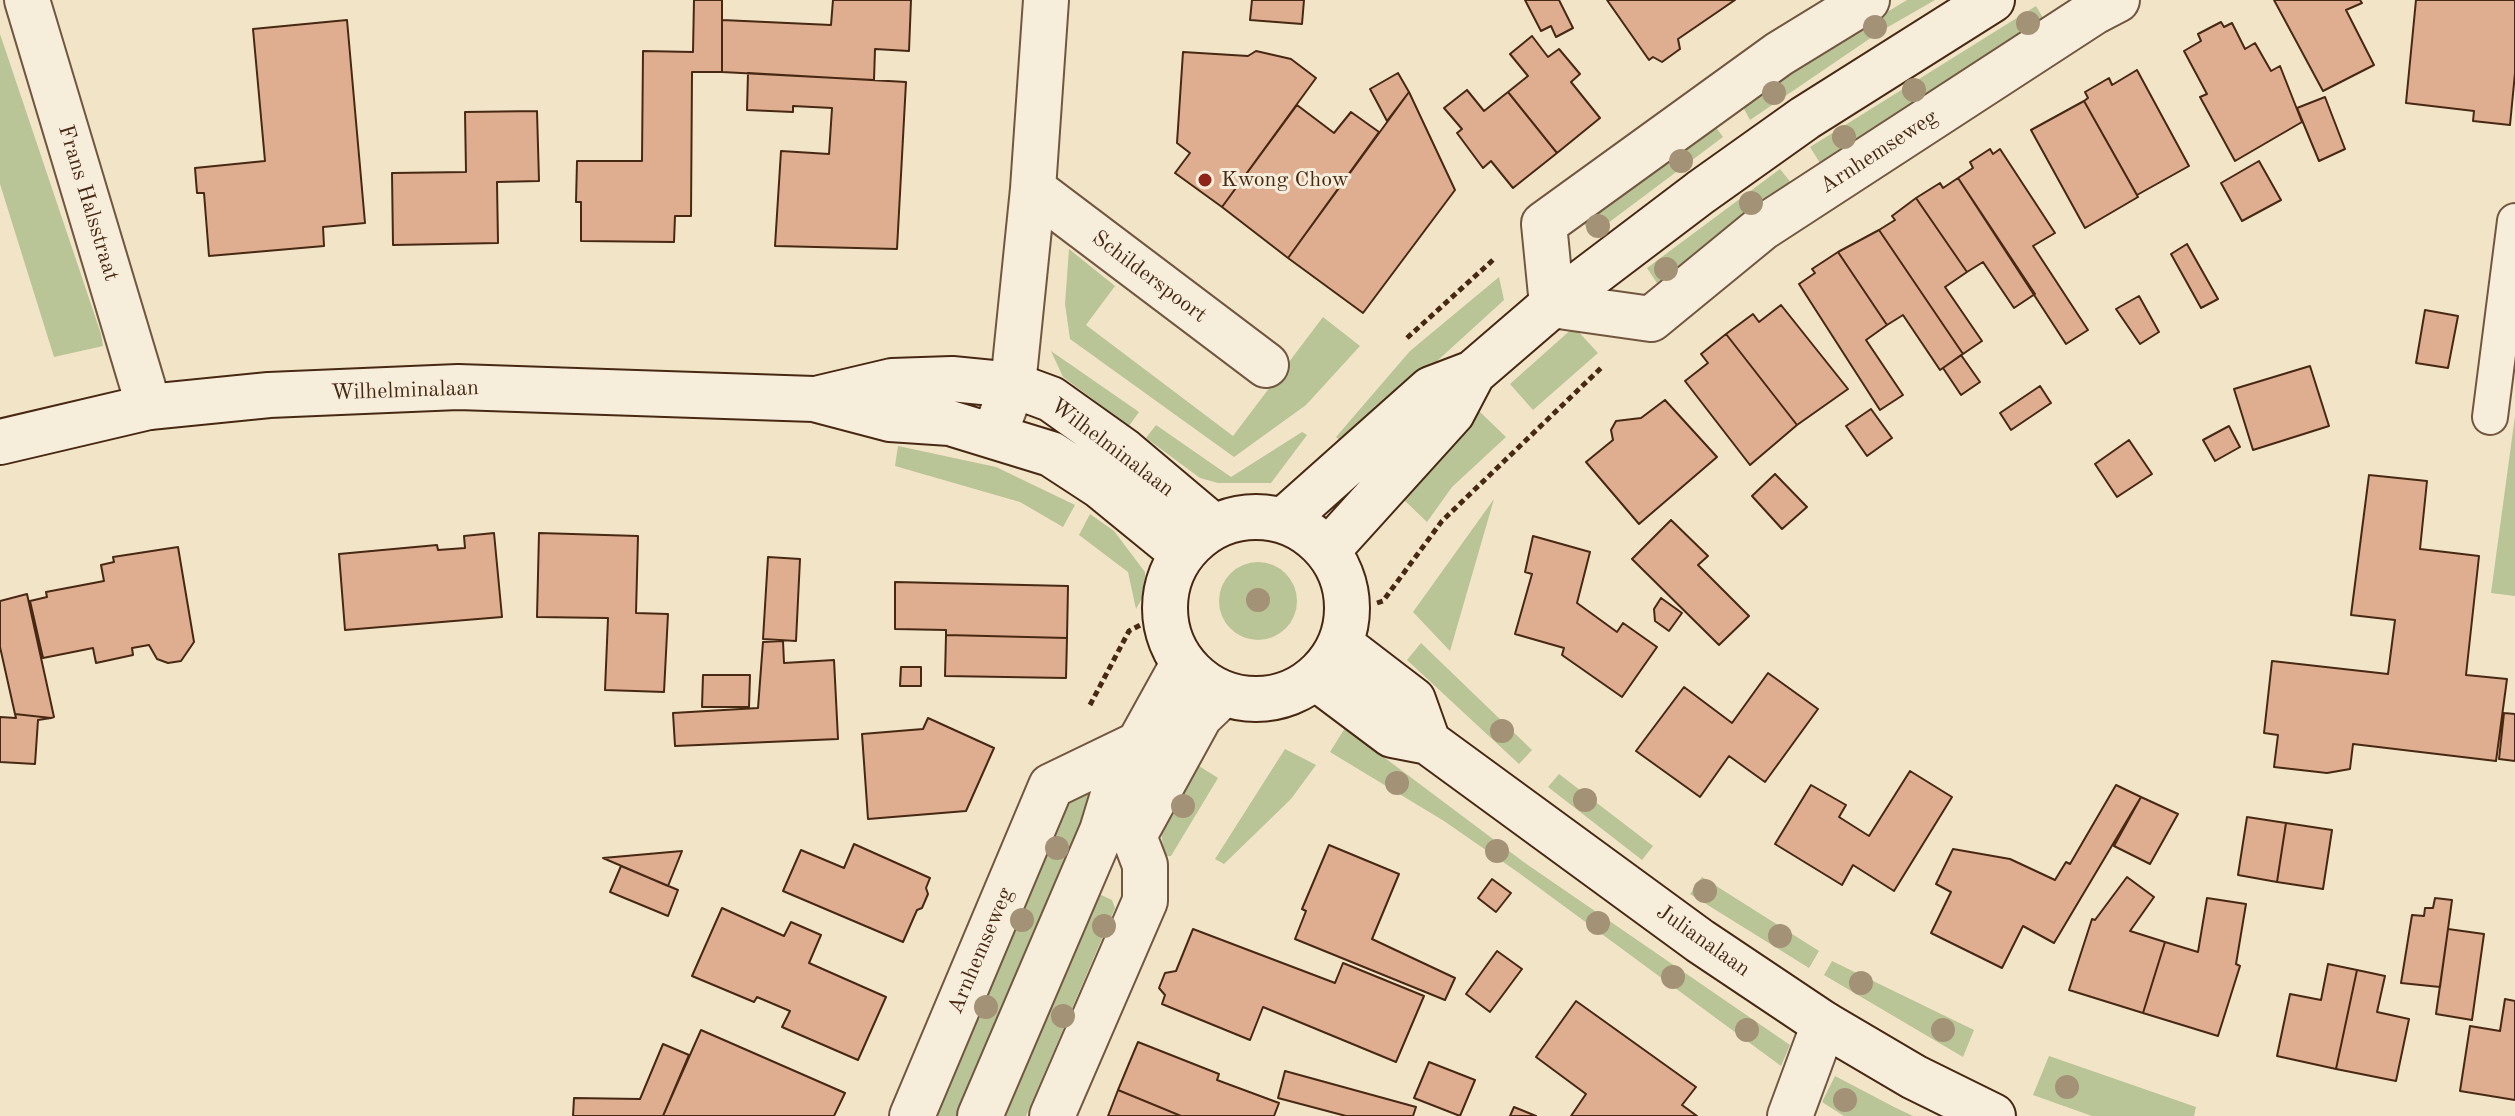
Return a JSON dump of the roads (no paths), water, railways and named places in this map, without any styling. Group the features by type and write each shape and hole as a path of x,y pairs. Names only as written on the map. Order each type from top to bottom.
{"street":[{"name":"Frans Halsstraat","path":"27,0 149,407"},
{"path":"994,435 1013,385 1033,189 1046,0"},
{"path":"1552,305 1544,224 1779,54 1867,0"},
{"path":"1284,520 1431,389 1473,373 1552,305 1805,118 1992,0"},
{"name":"Arnhemseweg","path":"1552,305 1651,319 1762,228 2117,0"},
{"name":"Schilderspoort","path":"1033,189 1266,365"},
{"path":"1328,550 1452,413 1473,373"},
{"name":"Wilhelminalaan","path":"814,399 892,381 952,379 1013,385 1051,399 1124,451 1198,540"},
{"name":"Wilhelminalaan","path":"0,442 149,407 269,395 458,387 814,399 890,419 950,423 1051,454 1100,486 1198,540"},
{"path":"1237,517 1284,520 1307,532 1328,550 1344,581 1334,646 1288,694 1247,699 1223,694 1201,682 1183,664 1170,640 1164,613 1168,581 1198,540 1237,517"},
{"name":"Julianalaan","path":"1334,646 1413,700 1428,742 1700,941 1824,1024 1914,1077 1993,1116"},
{"path":"1052,1116 1145,901 1145,865 1118,834 1116,785 1183,664"},
{"path":"980,1116 1118,834 1200,716 1223,694"},
{"name":"Arnhemseweg","path":"912,1116 1051,786 1136,745"},
{"path":"1790,1116 1824,1024"}],"lane":[{"path":"2490,417 2515,221"}],"place":[{"name":"Kwong Chow","path":"1205,180"}]}
